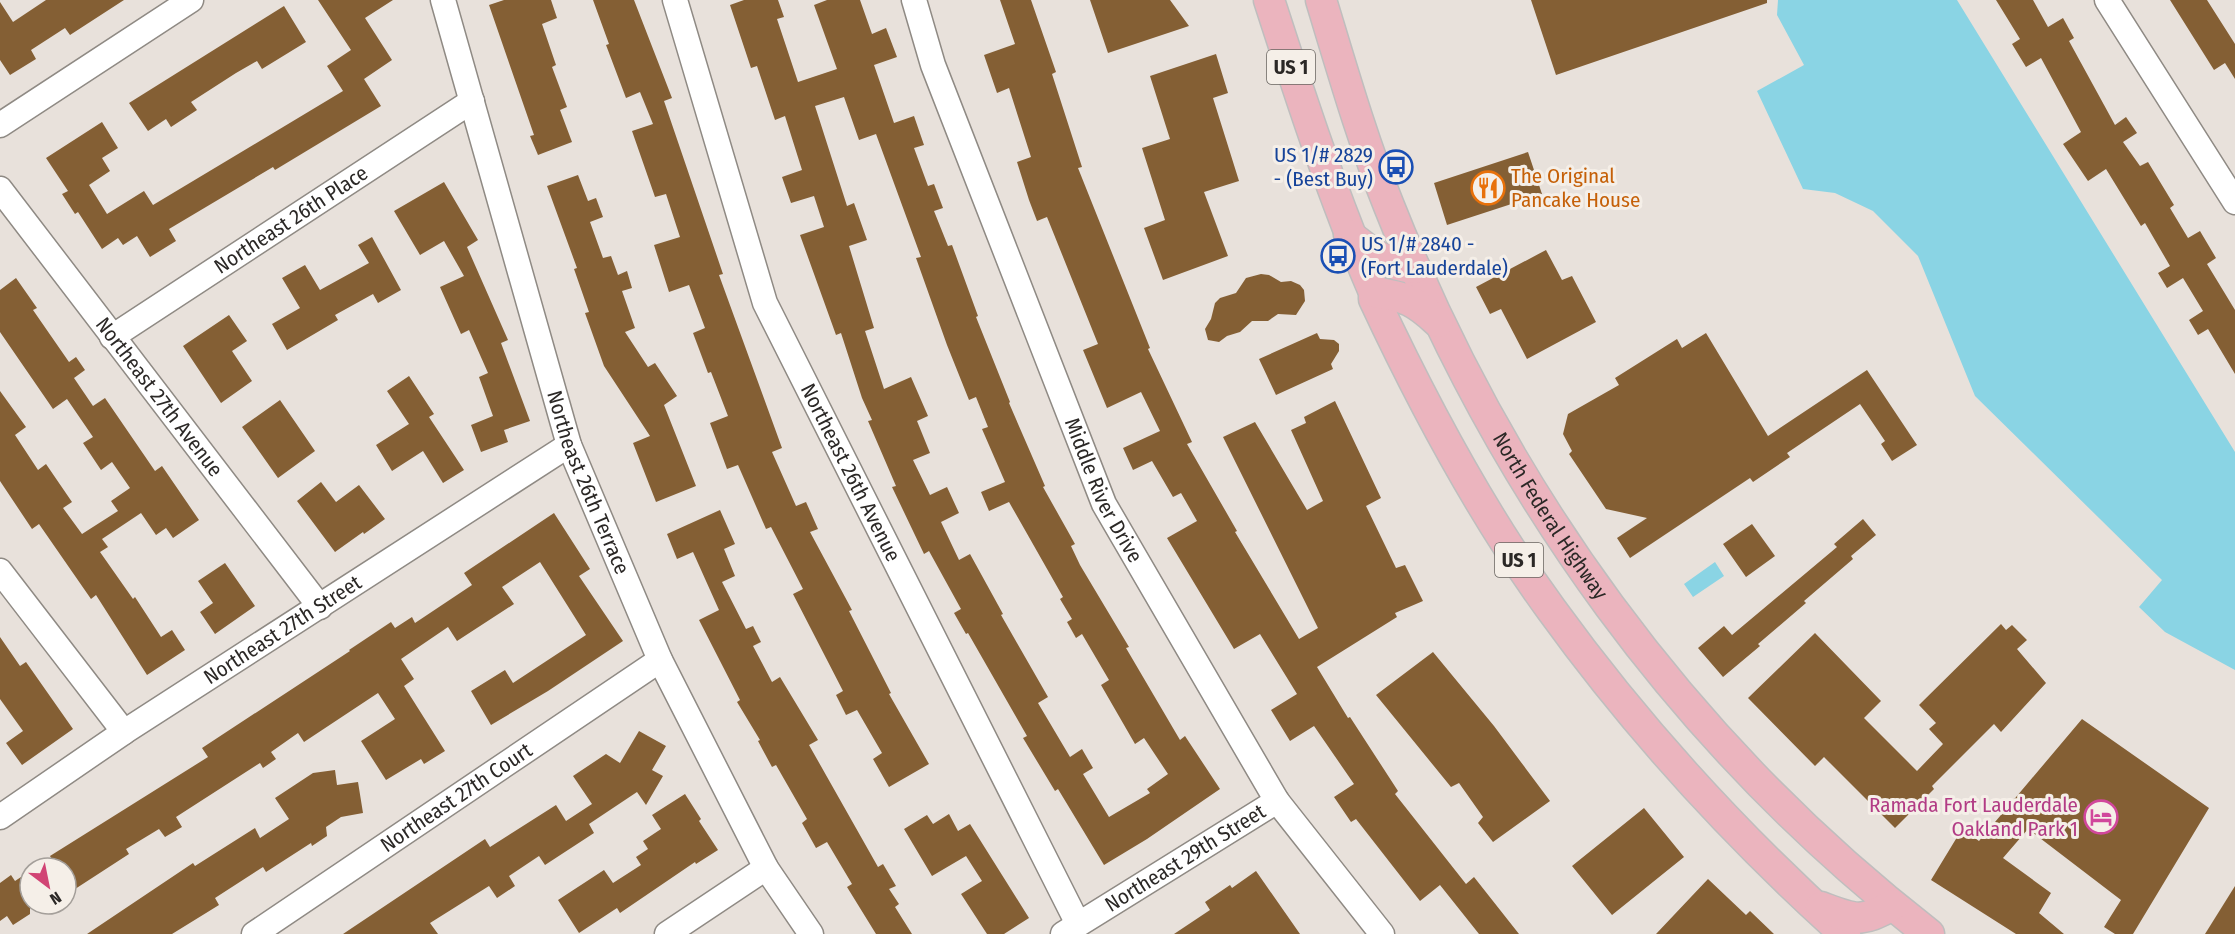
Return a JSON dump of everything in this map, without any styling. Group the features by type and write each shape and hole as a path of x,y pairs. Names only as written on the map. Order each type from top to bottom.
{"main road":[{"name":"US 1","path":"1269,0 1303,105 1349,235 1374,292 1374,299 1454,455 1501,534 1550,608 1672,762 1761,856 1845,934"},
{"name":"North Federal Highway","path":"1321,0 1368,149 1415,268 1440,324 1502,442 1545,514 1631,637 1731,753 1783,806 1892,905 1929,934"},
{"path":"1349,235 1378,258 1399,267 1415,268"},
{"path":"1374,292 1400,296 1418,304 1440,324"},
{"path":"1810,902 1851,919 1874,916 1892,905"}],"street":[{"path":"0,125 191,0"},
{"name":"Northeast 26th Terrace","path":"443,0 568,445 660,660 766,868 811,934"},
{"name":"Northeast 26th Avenue","path":"675,0 765,303 1071,929"},
{"name":"Middle River Drive","path":"914,0 933,65 1104,504 1277,801 1382,934"},
{"path":"2107,0 2235,202"},
{"name":"Northeast 26th Place","path":"112,337 471,100"},
{"name":"Northeast 27th Avenue","path":"0,189 320,607"},
{"name":"Northeast 27th Street","path":"0,818 124,732 568,445"},
{"path":"0,571 124,732"},
{"name":"Northeast 27th Court","path":"254,934 660,660"},
{"name":"Northeast 29th Street","path":"1071,929 1277,801"},
{"path":"667,934 766,868"}],"water":[{"path":"1778,0 1957,0 2235,452 2235,670 2165,632 2139,607 2162,580 1975,396 1918,256 1873,211 1835,193 1803,189 1757,91 1804,65 1777,15"},
{"path":"1715,562 1724,576 1693,597 1684,584"}],"building":[{"path":"46,0 124,0 70,35 65,28 31,50 36,59 10,75 0,60 0,2 13,22"},
{"path":"318,0 393,0 365,18 392,60 364,79 381,106 275,170 273,167 169,229 176,241 150,257 137,236 123,245 118,238 102,249 78,212 75,214 62,194 68,191 46,158 102,122 118,148 102,158 110,171 89,185 107,214 144,191 153,205 343,91 327,66 351,50"},
{"path":"504,0 551,0 557,18 542,24 556,65 552,67 567,107 560,110 572,142 538,155 530,136 534,135 489,5"},
{"path":"593,0 634,0 672,98 664,101 723,274 719,275 782,448 772,452 796,506 806,502 818,529 810,532 852,610 849,611 891,693 889,694 929,764 889,787 873,759 882,753 857,710 846,715 836,695 843,691 793,594 803,589 771,527 766,529 738,465 727,469 710,423 728,416 693,333 705,328 689,285 669,292 654,245 680,237 666,194 655,197 632,131 653,124 640,92 626,98 606,45 609,44"},
{"path":"744,0 778,0 784,17 777,19 798,82 837,69 814,5 827,0 860,0 872,34 886,28 897,57 874,65 894,123 914,116 924,145 914,148 928,186 934,184 943,208 934,211 948,246 952,245 978,316 976,317 1009,403 1045,486 1043,487 1075,544 1071,546 1080,565 1129,647 1126,648 1180,740 1185,736 1220,789 1147,839 1104,865 1058,789 1055,791 1023,738 1027,736 968,633 966,634 954,613 961,609 929,551 924,554 892,487 896,486 868,421 872,420 862,398 841,333 836,335 800,235 824,227 814,196 791,203 782,177 802,170 785,116 775,120 757,66 751,68 730,5","holes":["844,97 859,140 876,134 921,257 916,258 947,345 969,400 976,397 988,427 982,429 1005,482 981,492 989,511 1009,502 1063,597 1060,599 1072,619 1067,622 1076,638 1082,634 1109,680 1101,685 1135,744 1144,738 1168,774 1147,789 1150,793 1109,817 1083,774 1093,768 1082,749 1070,757 1038,703 1048,697 1001,615 1003,614 970,554 959,560 941,522 959,513 947,487 930,495 913,460 930,453 917,421 928,416 911,377 884,389 865,331 874,328 849,246 867,240 854,203 847,206 815,106"]},
{"path":"1000,0 1031,0 1056,72 1052,74 1082,167 1078,168 1150,348 1148,349 1192,442 1187,444 1237,531 1235,532 1299,639 1318,628 1223,437 1255,422 1307,510 1323,501 1291,430 1306,423 1304,417 1335,401 1381,498 1366,506 1396,568 1405,565 1423,601 1395,613 1397,617 1317,667 1348,718 1350,717 1398,791 1395,794 1466,884 1474,877 1519,934 1479,934 1440,885 1420,901 1356,819 1351,822 1334,797 1354,784 1314,726 1290,741 1271,710 1297,694 1260,634 1234,649 1167,538 1197,521 1181,493 1173,497 1152,461 1133,470 1123,448 1160,431 1141,392 1107,408 1083,350 1098,344 1047,217 1037,221 1017,162 1031,157 1009,88 997,93 984,55 1015,44"},
{"path":"1090,0 1170,0 1189,26 1108,53"},
{"path":"1531,0 1767,0 1767,3 1556,75"},
{"path":"1996,0 2033,0 2048,27 2063,18 2074,38 2069,41 2115,125 2126,117 2137,133 2123,142 2140,166 2148,162 2174,205 2170,208 2188,238 2200,231 2216,258 2207,264 2235,310 2235,374 2208,329 2198,335 2189,320 2203,311 2183,278 2167,288 2158,273 2170,266 2145,223 2141,226 2106,169 2088,181 2063,144 2081,132 2041,58 2026,67 2012,44 2020,39"},
{"path":"2170,0 2207,0 2235,44 2235,79 2225,63 2214,70"},
{"path":"284,6 306,42 262,69 257,61 236,73 191,102 197,110 171,127 166,119 148,131 129,103"},
{"path":"1216,54 1228,93 1213,98 1239,181 1204,192 1228,256 1163,280 1144,228 1165,220 1142,148 1170,139 1150,76"},
{"name":"The Original Pancake House","path":"1528,152 1542,194 1447,225 1434,183"},
{"path":"578,175 588,201 596,198 603,217 590,222 603,258 611,256 618,275 627,271 632,288 622,291 635,328 625,332 648,367 655,363 677,396 664,405 696,486 656,502 633,443 650,436 604,366 585,313 589,312 574,269 577,268 547,186"},
{"path":"444,182 478,240 467,247 508,340 501,343 530,421 504,430 508,442 481,452 471,425 493,416 479,377 488,373 469,330 461,334 440,287 464,276 444,241 420,255 394,211"},
{"path":"372,237 401,290 378,303 373,294 335,315 338,320 287,350 272,324 300,308 282,278 305,265 320,290 369,263 358,245"},
{"path":"1546,250 1562,280 1572,276 1596,322 1527,359 1501,309 1490,314 1476,287"},
{"path":"1261,274 1269,275 1281,282 1291,281 1300,285 1304,290 1305,301 1296,315 1278,314 1268,321 1252,321 1240,332 1227,336 1219,342 1208,340 1205,329 1211,319 1215,303 1220,298 1236,293 1246,278"},
{"path":"16,278 37,308 33,310 69,362 76,357 85,370 74,378 93,406 105,398 155,471 162,466 199,520 173,538 166,528 156,535 141,513 102,539 108,547 100,552 133,599 135,597 161,637 172,630 185,650 147,675 96,595 91,599 39,524 32,529 0,481 0,391 26,427 15,435 38,470 46,464 72,502 63,508 82,534 118,511 111,501 130,488 112,462 101,470 83,443 93,437 67,399 53,409 0,332 0,290"},
{"path":"229,315 247,341 232,351 252,381 221,403 183,346"},
{"path":"1317,333 1320,339 1334,340 1339,344 1339,351 1331,364 1333,369 1276,395 1259,359"},
{"path":"1706,333 1768,436 1867,370 1917,445 1892,461 1881,444 1885,441 1860,404 1787,453 1790,457 1753,482 1750,478 1630,558 1617,538 1647,518 1606,509 1569,454 1572,451 1563,434 1568,414 1619,385 1615,378 1677,339 1682,348"},
{"path":"409,376 434,414 429,417 464,470 443,483 423,451 392,471 376,445 409,424 387,391"},
{"path":"280,400 315,451 278,478 242,427"},
{"path":"321,482 336,502 359,485 385,519 335,552 297,501"},
{"path":"720,510 735,544 724,549 735,576 722,582 746,629 753,626 761,642 753,646 772,682 780,677 818,740 809,745 878,867 883,864 896,886 889,889 899,904 895,907 912,934 876,934 847,887 852,884 827,842 816,848 802,823 807,819 776,765 772,767 758,741 760,740 737,702 740,700 699,620 719,610 693,552 677,559 667,534"},
{"path":"554,513 590,569 579,576 623,641 548,691 491,725 471,691 505,670 513,683 586,635 540,562 502,587 514,604 457,641 448,627 401,659 414,679 404,686 445,751 424,764 421,759 386,780 361,741 395,719 378,693 304,742 298,733 271,752 276,759 263,768 260,763 176,817 182,827 165,837 159,829 126,849 129,854 78,887 78,856 50,856 208,757 202,748 391,622 395,628 412,617 415,623 472,585 464,573"},
{"path":"1863,519 1876,535 1851,556 1853,559 1804,601 1806,603 1758,644 1760,646 1723,677 1698,648 1724,626 1732,635 1837,547 1834,544"},
{"path":"1752,524 1775,556 1746,577 1723,544"},
{"path":"225,563 255,606 215,634 200,612 213,603 198,581"},
{"path":"2001,624 2006,630 2012,625 2027,640 2017,649 2046,683 2001,732 1994,724 1932,786 1934,789 1895,828 1824,757 1815,766 1748,698 1815,633 1881,701 1864,718 1917,771 1943,744 1929,729 1936,723 1919,705"},
{"path":"0,637 20,666 26,662 73,729 22,765 6,743 23,731 0,699"},
{"path":"1433,652 1494,726 1550,801 1493,842 1478,823 1483,817 1459,783 1451,787 1376,695"},
{"name":"Ramada Fort Lauderdale Oakland Park 1","path":"2082,719 2209,808 2133,934 2115,934 2104,927 2121,900 2028,829 2003,858 2051,893 2039,913 2064,934 2016,934 1931,880 1962,829 1979,841"},
{"path":"639,731 666,746 652,770 663,776 646,805 637,792 589,824 594,833 545,865 539,856 509,876 515,886 497,898 489,886 430,923 438,934 343,934 485,839 490,847 556,805 566,821 592,804 573,776 606,754 620,763"},
{"path":"335,770 337,785 358,782 363,813 341,817 326,827 327,836 312,846 311,843 266,872 263,867 215,898 219,905 172,934 87,934 193,863 195,866 255,828 260,838 289,819 275,798 313,773"},
{"path":"685,794 718,850 696,864 695,862 620,913 617,908 579,933 558,900 604,870 613,883 641,865 636,857 648,849 643,841 661,829 652,815"},
{"path":"1644,808 1684,857 1612,915 1572,866"},
{"path":"949,814 958,831 970,824 1029,918 1004,934 987,934 961,894 982,881 966,856 932,876 904,829 927,815 933,824"},
{"path":"1256,871 1300,934 1174,934 1210,910 1205,902 1230,885 1232,888"},
{"path":"11,875 15,881 18,879 18,916 27,916 13,925 7,916 0,921 0,883"},
{"path":"1708,879 1746,915 1750,911 1774,934 1656,934"},
{"path":"2235,886 2235,934 2205,934"}],"place":[{"name":"US 1/# 2829 - (Best Buy)","path":"1396,167"},
{"name":"The Original Pancake House","path":"1488,188"},
{"name":"US 1/# 2840 - (Fort Lauderdale)","path":"1338,256"},
{"name":"Ramada Fort Lauderdale Oakland Park 1","path":"2101,817"}]}
